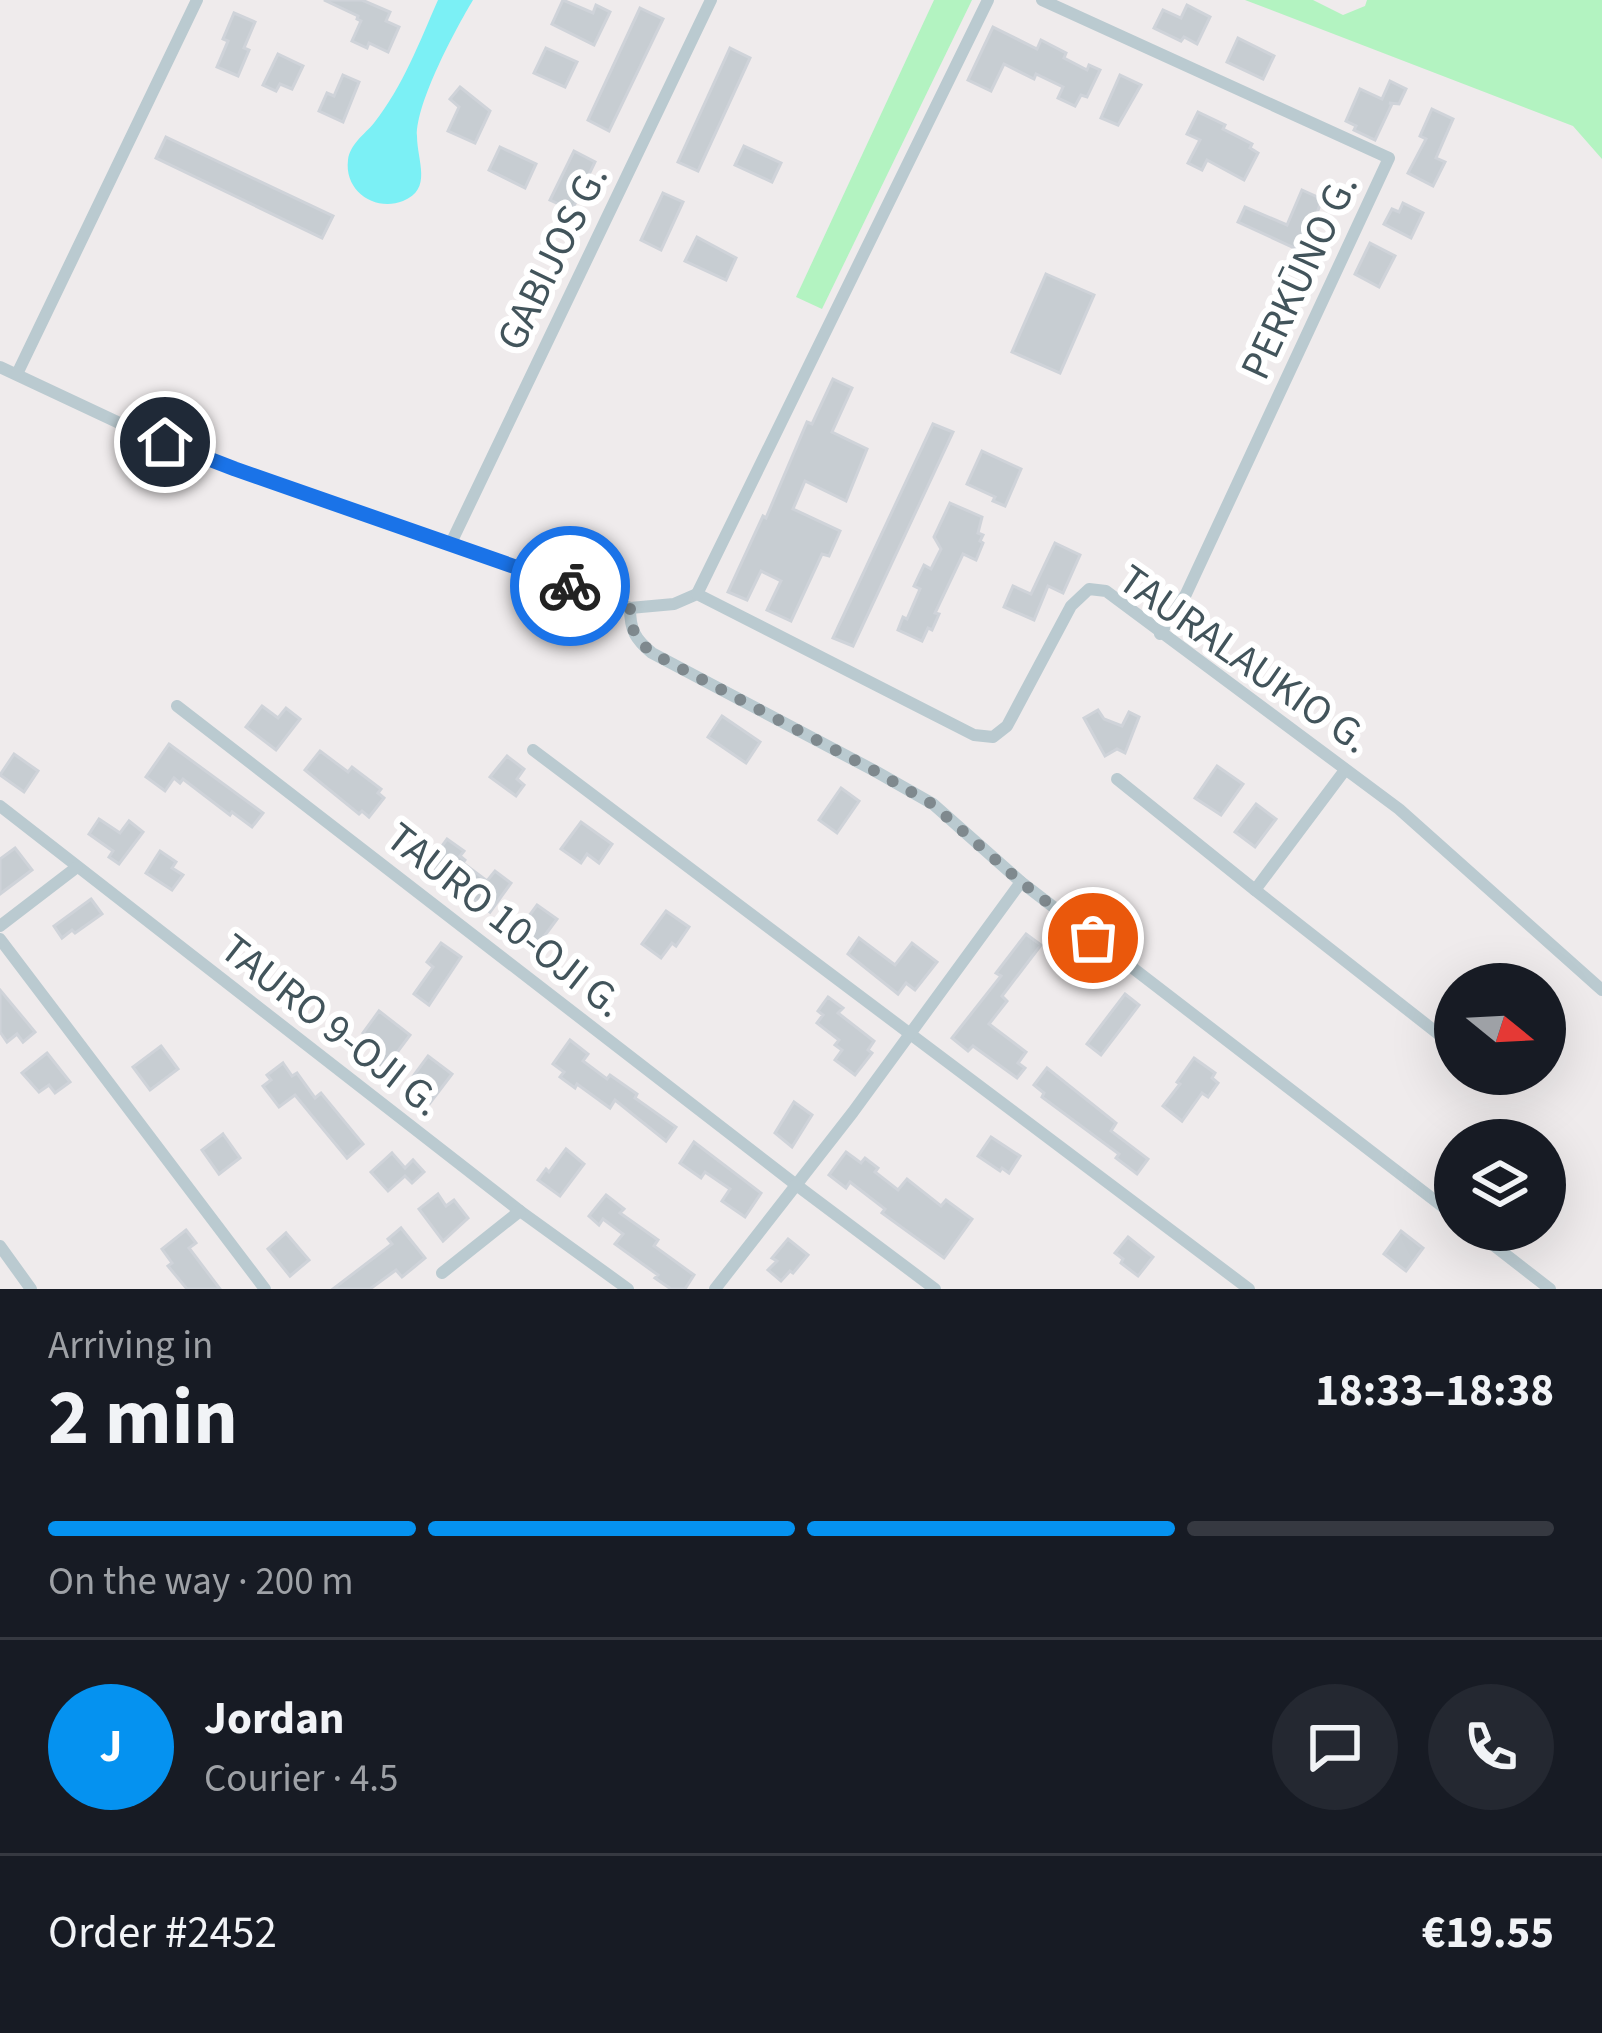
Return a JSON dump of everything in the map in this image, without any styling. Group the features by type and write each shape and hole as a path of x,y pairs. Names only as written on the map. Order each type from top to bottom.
{"street":[{"path":"17,374 197,0"},
{"name":"GABIJOS G.","path":"451,543 711,0"},
{"path":"0,367 193,453 630,608 674,604 697,594 988,0"},
{"name":"PERKŪNO G.","path":"1042,0 1389,158 1186,594 1160,634"},
{"name":"TAURALAUKIO G.","path":"697,594 974,735 992,737 1007,726 1071,606 1088,589 1106,591 1399,808 1602,990"},
{"path":"630,608 630,628 652,653 932,804 1021,882 1434,1200"},
{"name":"TAURO 10-OJI G.","path":"177,706 935,1289"},
{"path":"533,750 1249,1289"},
{"path":"1256,890 1346,770"},
{"path":"1118,778 1434,1030"},
{"name":"TAURO 9-OJI G.","path":"0,806 520,1211 628,1289"},
{"path":"0,926 77,867"},
{"path":"715,1289 854,1112 1021,882"},
{"path":"0,939 265,1289"},
{"path":"442,1274 520,1211"},
{"path":"0,1246 31,1289"},
{"path":"1501,1251 1550,1289"}],"green space":[{"path":"934,0 972,0 822,309 796,297"},
{"path":"1245,0 1313,0 1343,15 1365,6 1367,0 1602,0 1602,159 1573,126"}],"water":[{"path":"438,0 473,0 447,48 418,122 418,189 403,201 382,204 364,197 351,181 349,154 394,94"}],"building":[{"path":"324,0 362,0 390,12 386,21 399,27 388,52 352,41 361,21 358,16"},
{"path":"563,0 593,13 596,5 610,12 594,45 552,24"},
{"path":"1187,5 1210,17 1197,44 1154,28 1163,10 1181,18"},
{"path":"640,8 663,19 609,131 588,120"},
{"path":"234,13 255,22 238,76 217,67"},
{"path":"993,27 1037,49 1041,40 1087,70 1089,65 1100,70 1087,97 1081,95 1075,106 1058,98 1063,87 1004,64 991,91 968,80"},
{"path":"1238,38 1274,56 1263,79 1227,62"},
{"path":"546,48 577,62 565,87 534,73"},
{"path":"730,48 750,58 698,171 678,162"},
{"path":"278,54 303,66 292,89 280,84 276,91 263,85"},
{"path":"343,75 359,82 343,122 319,111 327,93 334,96"},
{"path":"1120,75 1141,85 1118,125 1101,118"},
{"path":"1390,81 1406,89 1399,104 1389,103 1375,140 1346,121 1360,89 1382,99"},
{"path":"460,87 490,111 475,143 448,131 459,107 450,99"},
{"path":"1432,109 1453,119 1436,158 1445,162 1433,186 1408,173 1426,139 1420,136"},
{"path":"1198,112 1252,144 1250,148 1258,153 1244,180 1207,160 1202,170 1188,163 1200,140 1187,134"},
{"path":"166,137 333,216 322,238 156,158"},
{"path":"744,146 781,163 772,182 735,165"},
{"path":"500,147 536,164 525,188 489,170"},
{"path":"574,151 595,162 572,210 550,200"},
{"path":"1302,190 1322,199 1303,252 1238,222 1245,207 1287,225"},
{"path":"663,193 683,202 661,250 641,240"},
{"path":"1403,203 1423,213 1411,238 1384,224 1392,209 1399,212"},
{"path":"697,237 736,258 726,280 685,261"},
{"path":"1370,243 1395,256 1379,287 1355,274"},
{"path":"1046,274 1094,295 1060,373 1012,352"},
{"path":"833,379 852,388 832,432 867,449 846,501 805,481 793,509 840,531 829,556 822,554 791,621 767,610 781,581 761,571 747,600 728,592 807,422 812,424"},
{"path":"933,424 953,432 853,646 833,638"},
{"path":"982,451 1021,469 1005,506 967,484"},
{"path":"950,503 982,517 978,533 983,543 976,560 963,554 935,613 939,614 932,630 928,628 922,641 898,630 920,589 914,586 924,565 931,569 941,549 934,537"},
{"path":"1055,543 1080,555 1063,593 1048,586 1034,620 1004,607 1013,586 1031,594"},
{"path":"262,706 278,718 286,708 300,719 276,750 246,727"},
{"path":"1098,710 1104,719 1122,726 1129,712 1139,717 1125,753 1117,749 1105,756 1084,718"},
{"path":"722,716 760,742 746,763 708,737"},
{"path":"169,744 263,813 252,827 183,779 180,783 174,778 165,791 146,777"},
{"path":"320,751 381,789 378,793 384,798 369,817 305,770"},
{"path":"14,754 38,771 24,792 0,775"},
{"path":"507,756 524,769 517,779 524,785 516,796 490,777"},
{"path":"1217,766 1243,784 1221,815 1195,798"},
{"path":"841,788 859,801 837,833 819,820"},
{"path":"1256,804 1276,819 1255,847 1235,832"},
{"path":"99,819 120,833 129,821 143,832 119,864 109,857 113,851 89,834"},
{"path":"581,822 612,844 599,863 587,854 581,863 561,849"},
{"path":"447,839 464,851 463,863 487,881 495,871 511,883 490,912 429,864"},
{"path":"15,848 32,870 0,894 0,859"},
{"path":"160,851 176,862 172,868 183,875 172,890 146,873"},
{"path":"91,899 102,914 62,938 54,926"},
{"path":"537,905 557,919 534,950 515,935"},
{"path":"666,911 689,927 661,958 642,944"},
{"path":"1026,934 1041,945 1002,996 1007,1001 989,1024 1026,1052 1018,1063 1025,1068 1017,1078 973,1046 968,1051 952,1038 1001,976 996,973"},
{"path":"859,938 895,965 912,943 937,962 915,990 906,983 898,994 848,954"},
{"path":"441,943 461,957 429,1005 414,994 433,967 427,962"},
{"path":"0,990 35,1032 23,1042 17,1034 7,1042 0,1032"},
{"path":"1125,994 1139,1005 1101,1055 1087,1044"},
{"path":"828,997 843,1008 838,1013 874,1041 868,1050 872,1053 855,1075 835,1060 842,1050 835,1045 839,1040 817,1023 823,1015 818,1011"},
{"path":"379,1011 410,1035 381,1074 368,1065 382,1047 363,1033"},
{"path":"570,1040 588,1054 583,1061 637,1094 635,1098 676,1127 666,1141 615,1100 610,1108 560,1077 564,1072 553,1064"},
{"path":"161,1046 178,1069 150,1090 133,1067"},
{"path":"47,1053 70,1082 55,1093 49,1085 39,1092 22,1073"},
{"path":"428,1056 452,1074 430,1103 406,1086"},
{"path":"1194,1058 1215,1073 1212,1078 1218,1083 1208,1097 1202,1093 1182,1121 1163,1106"},
{"path":"283,1063 315,1098 321,1093 363,1144 347,1158 295,1095 279,1107 263,1086 271,1080 267,1075"},
{"path":"1047,1068 1116,1123 1111,1131 1148,1159 1137,1174 1116,1158 1119,1154 1042,1097 1044,1093 1034,1085"},
{"path":"794,1102 812,1115 792,1147 775,1133"},
{"path":"223,1134 240,1158 219,1174 202,1150"},
{"path":"991,1137 1020,1156 1009,1173 978,1156"},
{"path":"694,1142 761,1193 745,1217 722,1201 730,1189 705,1172 701,1178 680,1163"},
{"path":"566,1149 584,1164 560,1196 538,1180"},
{"path":"846,1152 861,1163 865,1158 898,1190 907,1179 941,1206 946,1200 972,1219 944,1258 882,1213 885,1209 850,1182 846,1188 829,1175"},
{"path":"392,1153 405,1168 413,1160 424,1172 412,1183 405,1176 388,1191 371,1172"},
{"path":"438,1194 446,1206 454,1200 468,1218 443,1241 419,1209"},
{"path":"606,1195 624,1209 620,1213 658,1240 654,1246 694,1275 685,1289 671,1289 655,1278 658,1275 615,1244 623,1234 603,1219 599,1225 589,1216"},
{"path":"401,1228 425,1258 402,1277 396,1270 370,1289 333,1289 392,1244 388,1239"},
{"path":"186,1230 196,1243 189,1248 220,1289 187,1289 168,1266 172,1263 162,1249"},
{"path":"1401,1231 1423,1248 1406,1271 1384,1254"},
{"path":"286,1233 309,1260 290,1276 268,1249"},
{"path":"1128,1237 1153,1257 1138,1276 1115,1253"},
{"path":"788,1239 808,1255 781,1281 768,1270"}],"way so far":[{"path":"570,586 630,608 630,628 652,653 932,804 1093,938"}],"route":[{"path":"165,442 570,586"}]}
